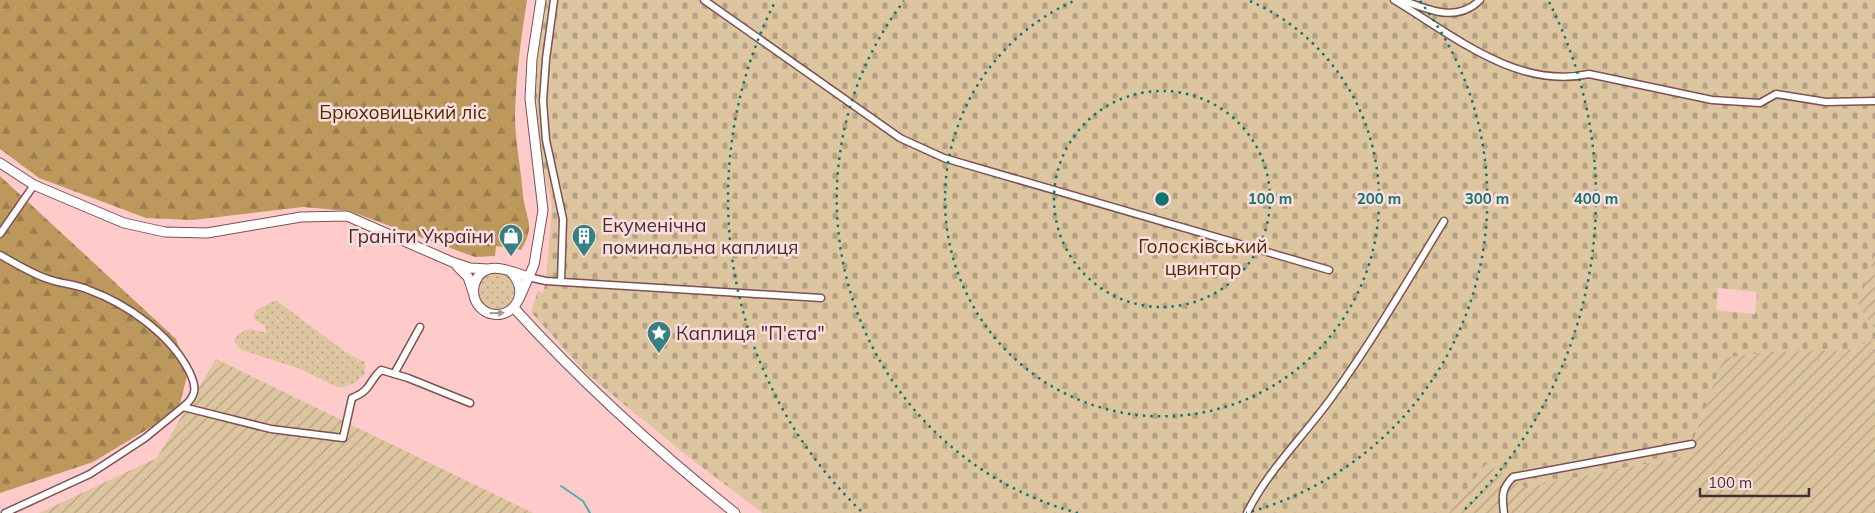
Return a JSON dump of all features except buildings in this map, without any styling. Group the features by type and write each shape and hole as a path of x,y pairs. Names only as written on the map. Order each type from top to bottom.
{"street":[{"path":"452,262 468,277 480,308 487,312 502,314 514,308 534,265 543,210 530,99 532,59 541,0"},
{"path":"554,0 546,59 543,101 546,140 563,219 561,282"},
{"path":"704,0 900,138 944,158 1329,270"},
{"path":"1394,0 1485,55 1528,73 1570,79 1589,74 1712,100 1760,103 1776,94 1826,102 1875,101"},
{"path":"1402,0 1430,10 1448,13 1463,12 1480,0"},
{"path":"0,163 34,185 124,223 165,232 207,233 301,217 347,216 470,268 488,269 496,267 528,277 561,282 821,298"},
{"path":"0,234 34,185"},
{"path":"1247,513 1263,484 1312,424 1358,360 1444,221"},
{"path":"0,255 46,279 88,289 112,301 168,340 185,363 195,390 192,400 145,438 90,474 34,498 5,513"},
{"path":"473,294 476,279 488,269"},
{"path":"510,271 519,284 519,299"},
{"path":"514,308 573,372 700,485 735,513"},
{"path":"394,374 420,327"},
{"path":"183,407 271,429 343,438 352,398 366,392 381,370 470,403"},
{"path":"1504,513 1502,494 1504,485 1513,477 1692,444"}],"green space":[{"name":"Брюховицький ліс","path":"0,0 527,0 519,57 515,115 524,204 529,222 526,241 521,250 496,246 495,256 475,257 349,211 303,207 193,220 146,218 39,178 0,149"},
{"name":"Голосківський цвинтар","path":"546,0 1875,0 1875,256 1858,305 1875,330 1875,339 1850,350 1724,358 1688,455 1527,488 1486,464 1449,513 763,513 690,458 587,374 531,312 538,291 543,293 546,281 552,206 543,165 534,98 535,70","holes":["1718,288 1757,292 1755,314 1716,310"]},
{"path":"0,176 176,339 188,371 180,404 161,421 93,462 0,493"},
{"path":"1875,256 1875,330 1858,305"},
{"path":"510,271 520,291 502,314 481,308 474,286 481,273"},
{"path":"276,300 348,354 365,362 365,374 349,386 337,387 298,368 241,350 234,341 238,334 250,329 267,333 264,325 253,318 256,310"},
{"path":"1875,339 1875,513 1449,513 1486,464 1527,488 1688,455 1723,358 1768,352 1850,350"},
{"path":"216,359 533,513 39,513 157,458"}],"waterway":[{"path":"561,486 583,501 590,513"}],"place":[{"name":"Граніти України","path":"511,257"},
{"name":"Екуменічна поминальна каплиця","path":"584,257"},
{"name":"Каплиця \"П'єта\"","path":"659,354"}]}
